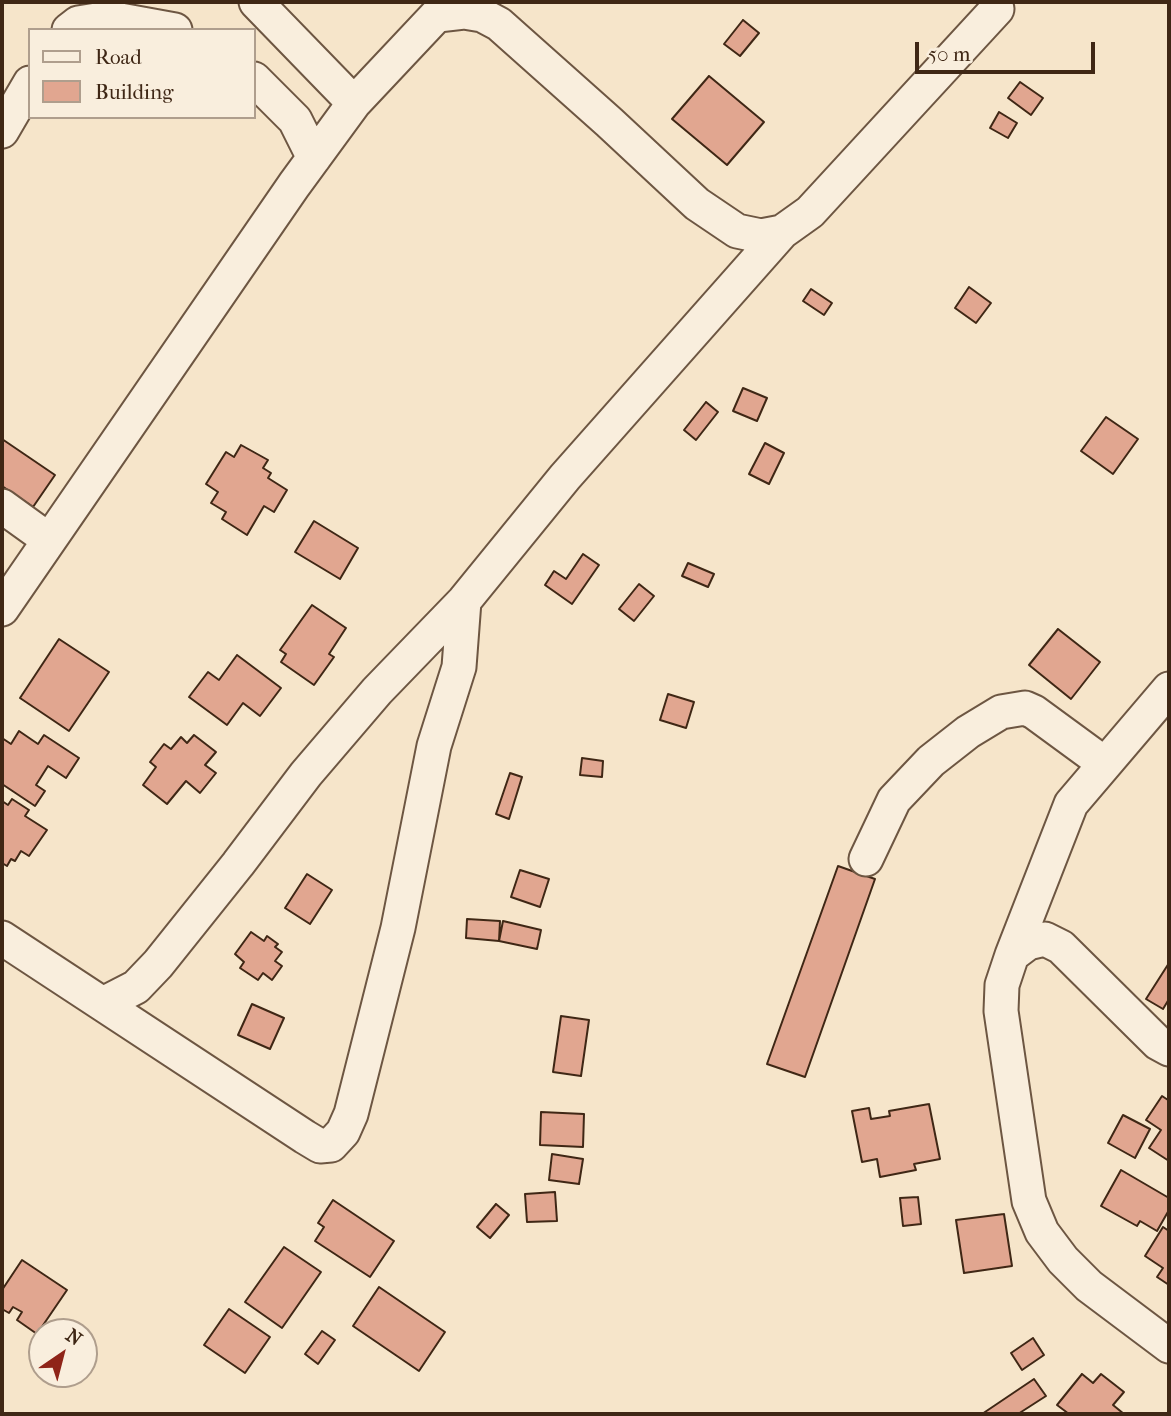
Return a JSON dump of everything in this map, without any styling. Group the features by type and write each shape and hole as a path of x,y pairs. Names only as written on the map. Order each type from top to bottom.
{"street":[{"path":"256,2 354,103"},
{"path":"2,609 354,103 444,8 482,15 499,24 696,204 737,231 761,236 782,232"},
{"path":"103,1004 136,987 158,964 306,774 377,691 464,601 565,477 782,232 810,212 997,9"},
{"path":"72,28 78,23 109,18 164,28"},
{"path":"256,81 295,120 314,158"},
{"path":"2,131 28,86"},
{"path":"2,506 49,540"},
{"path":"2,937 320,1146 331,1145 344,1132 351,1114 398,928 434,746 459,667 464,601"},
{"path":"1169,689 1071,804 1012,955 1002,985 1001,1010 1029,1201 1042,1232 1063,1260 1089,1286 1169,1346"},
{"path":"866,859 894,800 931,761 968,732 1001,712 1025,708 1034,712 1105,764"},
{"path":"1012,955 1028,943 1045,939 1061,947 1158,1043 1169,1049"}],"building":[{"path":"743,20 759,33 740,56 724,44"},
{"path":"709,76 764,122 727,165 672,119"},
{"path":"1020,82 1043,98 1031,115 1008,98"},
{"path":"999,112 1017,123 1008,138 990,128"},
{"path":"969,287 991,303 976,323 955,308"},
{"path":"811,289 832,303 824,315 803,301"},
{"path":"743,388 767,398 757,421 733,411"},
{"path":"706,402 718,412 696,440 684,430"},
{"path":"1106,417 1138,439 1113,474 1081,451"},
{"path":"2,439 55,475 33,507 2,486"},
{"path":"765,443 784,453 769,484 749,474"},
{"path":"241,445 268,460 263,468 271,473 268,478 287,490 274,512 264,506 247,535 222,519 226,512 211,503 218,492 206,484 226,452 234,457"},
{"path":"314,521 358,548 340,579 295,552"},
{"path":"583,554 599,565 572,604 545,585 554,571 566,579"},
{"path":"688,563 714,574 708,587 682,576"},
{"path":"639,584 654,596 634,621 619,609"},
{"path":"312,605 346,628 329,654 334,657 314,685 281,662 286,654 280,650"},
{"path":"1058,629 1100,662 1071,699 1029,665"},
{"path":"59,639 109,672 69,731 20,698"},
{"path":"237,655 281,688 260,716 243,703 227,725 189,697 208,672 219,680"},
{"path":"668,694 694,702 686,728 660,720"},
{"path":"19,731 38,744 44,735 79,758 66,778 48,766 36,785 45,791 35,806 2,784 2,738 11,744"},
{"path":"194,735 216,752 205,765 216,773 200,793 186,781 167,804 143,785 156,767 150,762 164,744 171,749 181,737 187,743"},
{"path":"582,758 603,761 602,777 580,775"},
{"path":"510,773 522,777 509,819 496,814"},
{"path":"12,799 29,810 25,816 47,830 29,856 21,851 15,861 11,859 7,866 2,863 2,801 8,805"},
{"path":"838,866 875,879 805,1077 767,1064"},
{"path":"520,870 549,879 540,907 511,897"},
{"path":"307,874 332,890 310,924 285,908"},
{"path":"467,919 500,921 499,941 466,938"},
{"path":"503,921 541,930 537,949 499,941"},
{"path":"251,932 264,941 267,936 278,944 275,947 282,952 275,961 282,966 272,980 263,973 258,980 240,968 244,962 235,954"},
{"path":"1169,963 1169,999 1163,1009 1146,999"},
{"path":"252,1004 284,1018 270,1049 238,1035"},
{"path":"561,1016 589,1020 581,1076 553,1072"},
{"path":"1162,1096 1168,1100 1169,1098 1169,1161 1149,1148 1161,1130 1146,1120"},
{"path":"929,1104 940,1159 914,1164 916,1170 880,1177 877,1159 862,1162 852,1111 869,1108 871,1119 890,1116 889,1111"},
{"path":"541,1112 584,1114 583,1147 540,1145"},
{"path":"1123,1115 1150,1129 1135,1158 1108,1143"},
{"path":"552,1154 583,1159 579,1184 549,1180"},
{"path":"1121,1170 1169,1198 1169,1210 1157,1231 1140,1221 1137,1226 1101,1206"},
{"path":"555,1192 557,1221 527,1222 525,1194"},
{"path":"918,1197 921,1224 903,1226 900,1198"},
{"path":"333,1200 394,1241 370,1277 315,1241 324,1227 318,1223"},
{"path":"496,1204 509,1215 490,1238 477,1227"},
{"path":"1004,1214 1012,1266 964,1273 956,1220"},
{"path":"1163,1227 1169,1231 1169,1285 1157,1277 1163,1268 1145,1256"},
{"path":"284,1247 321,1272 282,1328 245,1302"},
{"path":"22,1260 67,1290 48,1318 28,1318 28,1328 17,1320 22,1312 13,1307 9,1313 2,1309 2,1290"},
{"path":"379,1287 445,1332 419,1371 353,1326"},
{"path":"229,1309 270,1337 245,1373 204,1345"},
{"path":"322,1331 335,1340 318,1364 305,1354"},
{"path":"1033,1338 1044,1355 1022,1370 1011,1353"},
{"path":"1082,1374 1093,1383 1101,1374 1124,1392 1113,1405 1124,1414 1069,1414 1057,1405"},
{"path":"1034,1379 1046,1396 1018,1414 982,1414"}]}
